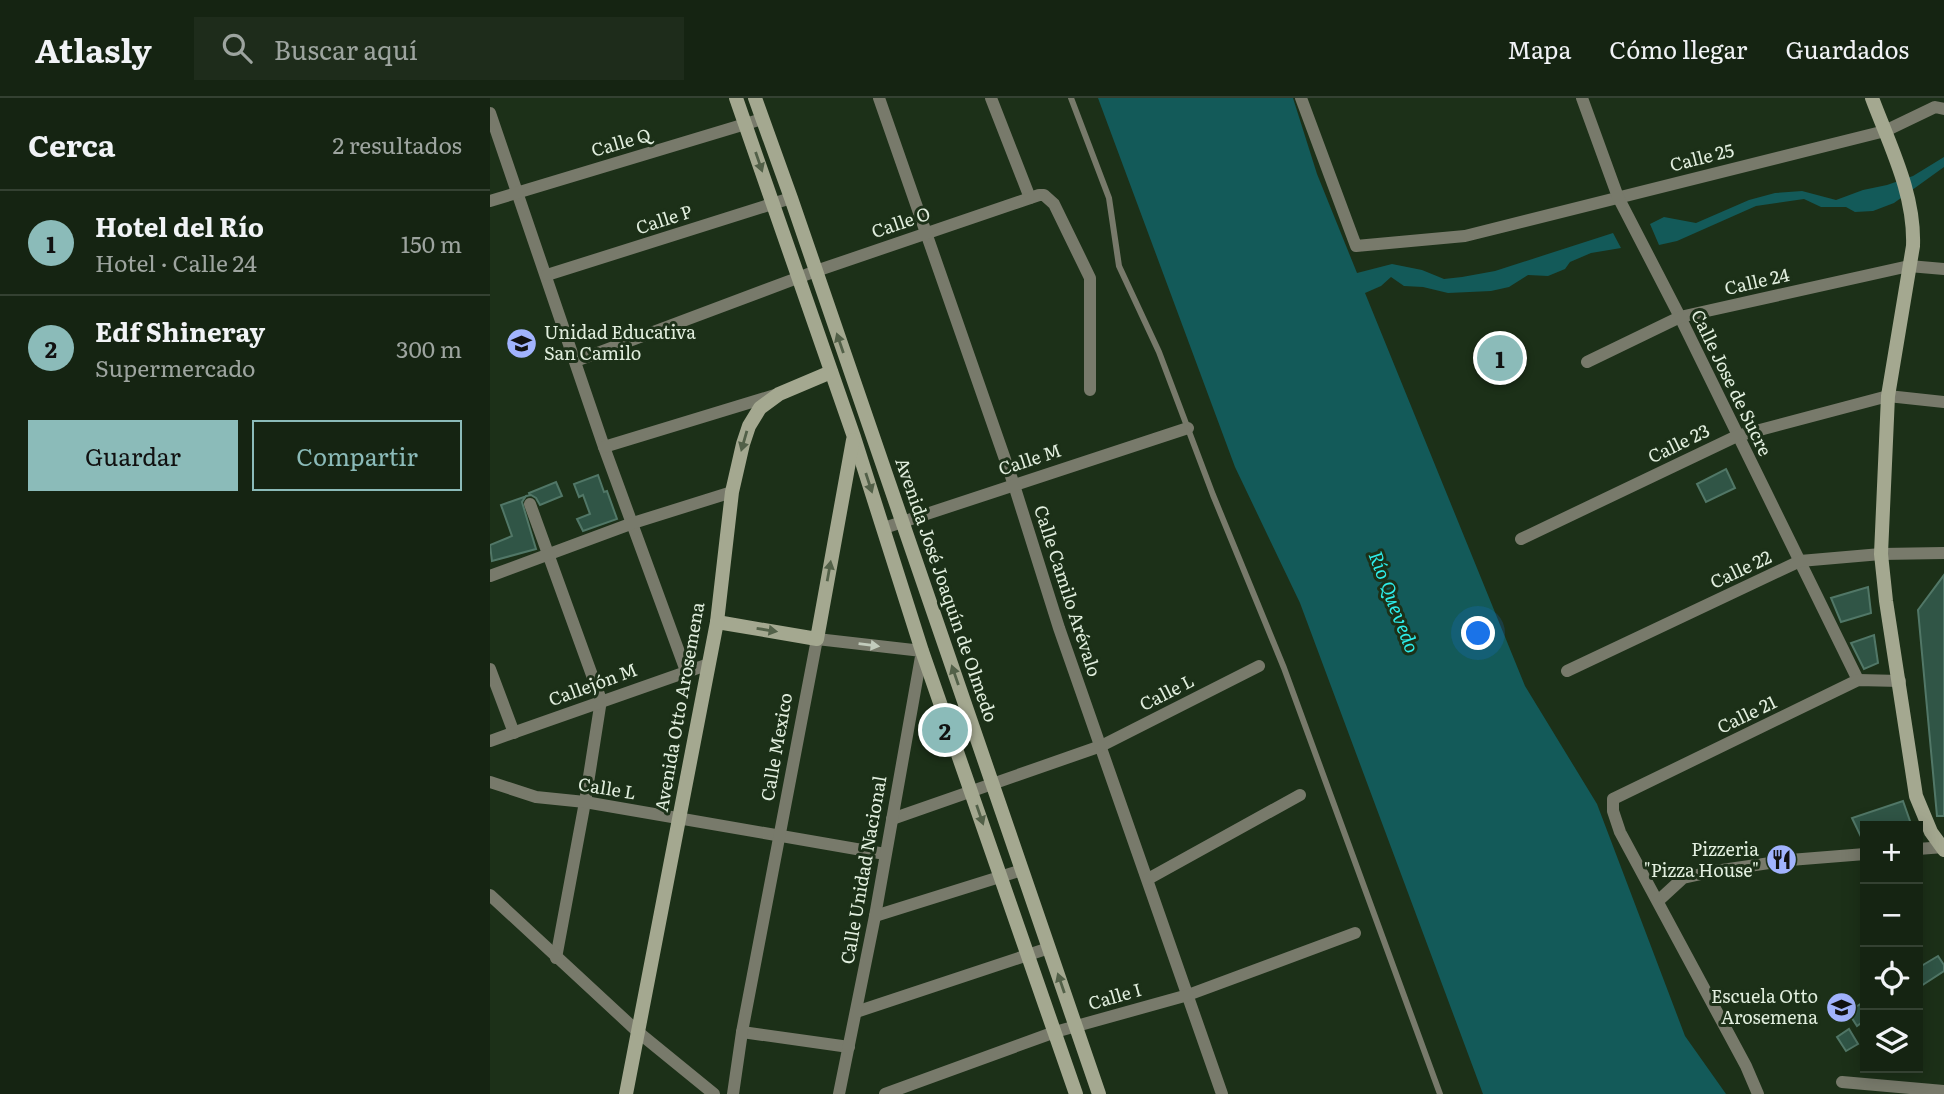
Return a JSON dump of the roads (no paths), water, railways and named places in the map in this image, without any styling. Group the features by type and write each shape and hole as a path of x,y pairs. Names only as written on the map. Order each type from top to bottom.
{"main road":[{"path":"736,98 854,437 922,651 1076,1094"},
{"name":"Avenida José Joaquín de Olmedo","path":"755,98 792,198 1099,1094"},
{"path":"1872,98 1910,201 1913,227 1888,397 1881,555 1916,796 1931,832 1943,848"},
{"name":"Avenida Otto Arosemena","path":"626,1094 717,622 732,492 749,426 760,408 779,394 831,372"},
{"name":"Calle Mexico","path":"817,639 854,437 862,408"},
{"path":"717,622 817,639"}],"street":[{"name":"Calle Camilo Arévalo","path":"879,98 1014,485 1059,628 1222,1094"},
{"path":"991,98 1030,198 1044,195 1054,204 1090,278 1090,390"},
{"name":"Calle 25","path":"1301,98 1356,246 1465,236 1885,131 1938,105"},
{"name":"Calle Jose de Sucre","path":"1583,98 1618,197 1680,317 1858,680"},
{"path":"490,113 604,447 686,671"},
{"name":"Calle Q","path":"490,201 762,119"},
{"name":"Calle P","path":"547,275 792,198"},
{"name":"Calle O","path":"576,361 816,271 1030,198"},
{"name":"Calle 24","path":"1587,362 1680,317 1909,266 1944,270"},
{"path":"604,447 779,394"},
{"name":"Calle 23","path":"1521,539 1737,436 1888,397 1944,402"},
{"name":"Calle M","path":"884,528 1188,428"},
{"path":"490,576 633,523 732,492"},
{"path":"530,504 601,700 556,958"},
{"name":"Calle 22","path":"1567,671 1800,561 1944,554"},
{"path":"817,639 922,651"},
{"name":"Calle Mexico","path":"733,1094 742,1032 817,639"},
{"name":"Calle Unidad Nacional","path":"839,1094 875,916 922,651"},
{"name":"Callejón M","path":"490,741 709,664"},
{"name":"Calle L","path":"891,819 1101,746 1259,666"},
{"path":"490,669 514,733"},
{"name":"Calle 21","path":"1658,901 1619,832 1613,811 1613,799 1858,680 1900,681"},
{"name":"Calle L","path":"490,782 536,797 585,802 885,855"},
{"path":"1147,878 1300,795"},
{"path":"1923,849 1943,848"},
{"path":"1758,1094 1746,1066 1658,901 1683,878 1704,873 1790,860 1860,854"},
{"path":"875,916 1022,870"},
{"path":"490,895 638,1032 715,1094"},
{"name":"Calle I","path":"885,1094 1055,1032 1188,995 1354,933"},
{"path":"856,1012 1049,948"},
{"path":"742,1032 849,1047"},
{"path":"1842,1082 1888,1090 1944,1091"}],"lane":[{"path":"1071,98 1109,198 1119,265 1159,352 1284,668 1440,1094"}],"water":[{"name":"Río Quevedo","path":"1098,98 1293,98 1317,174 1357,273 1392,264 1422,270 1444,279 1462,277 1495,271 1613,233 1621,248 1591,253 1570,262 1565,269 1548,276 1528,275 1509,287 1491,291 1448,293 1404,286 1391,277 1381,286 1365,293 1525,686 1597,804 1685,1036 1726,1094 1483,1094 1300,603 1235,467"},
{"path":"1944,157 1944,167 1894,203 1873,211 1855,212 1846,207 1821,207 1804,199 1756,206 1677,241 1659,245 1650,224 1664,217 1696,223 1749,200 1775,193 1802,191 1836,200 1913,176"}],"place":[{"name":"Unidad Educativa San Camilo","path":"521,343"},
{"name":"Hotel del Río","path":"1500,358"},
{"name":"Edf Shineray","path":"945,730"},
{"name":"Pizzeria \"Pizza House\"","path":"1782,860"},
{"name":"Escuela Otto Arosemena","path":"1841,1007"}]}
